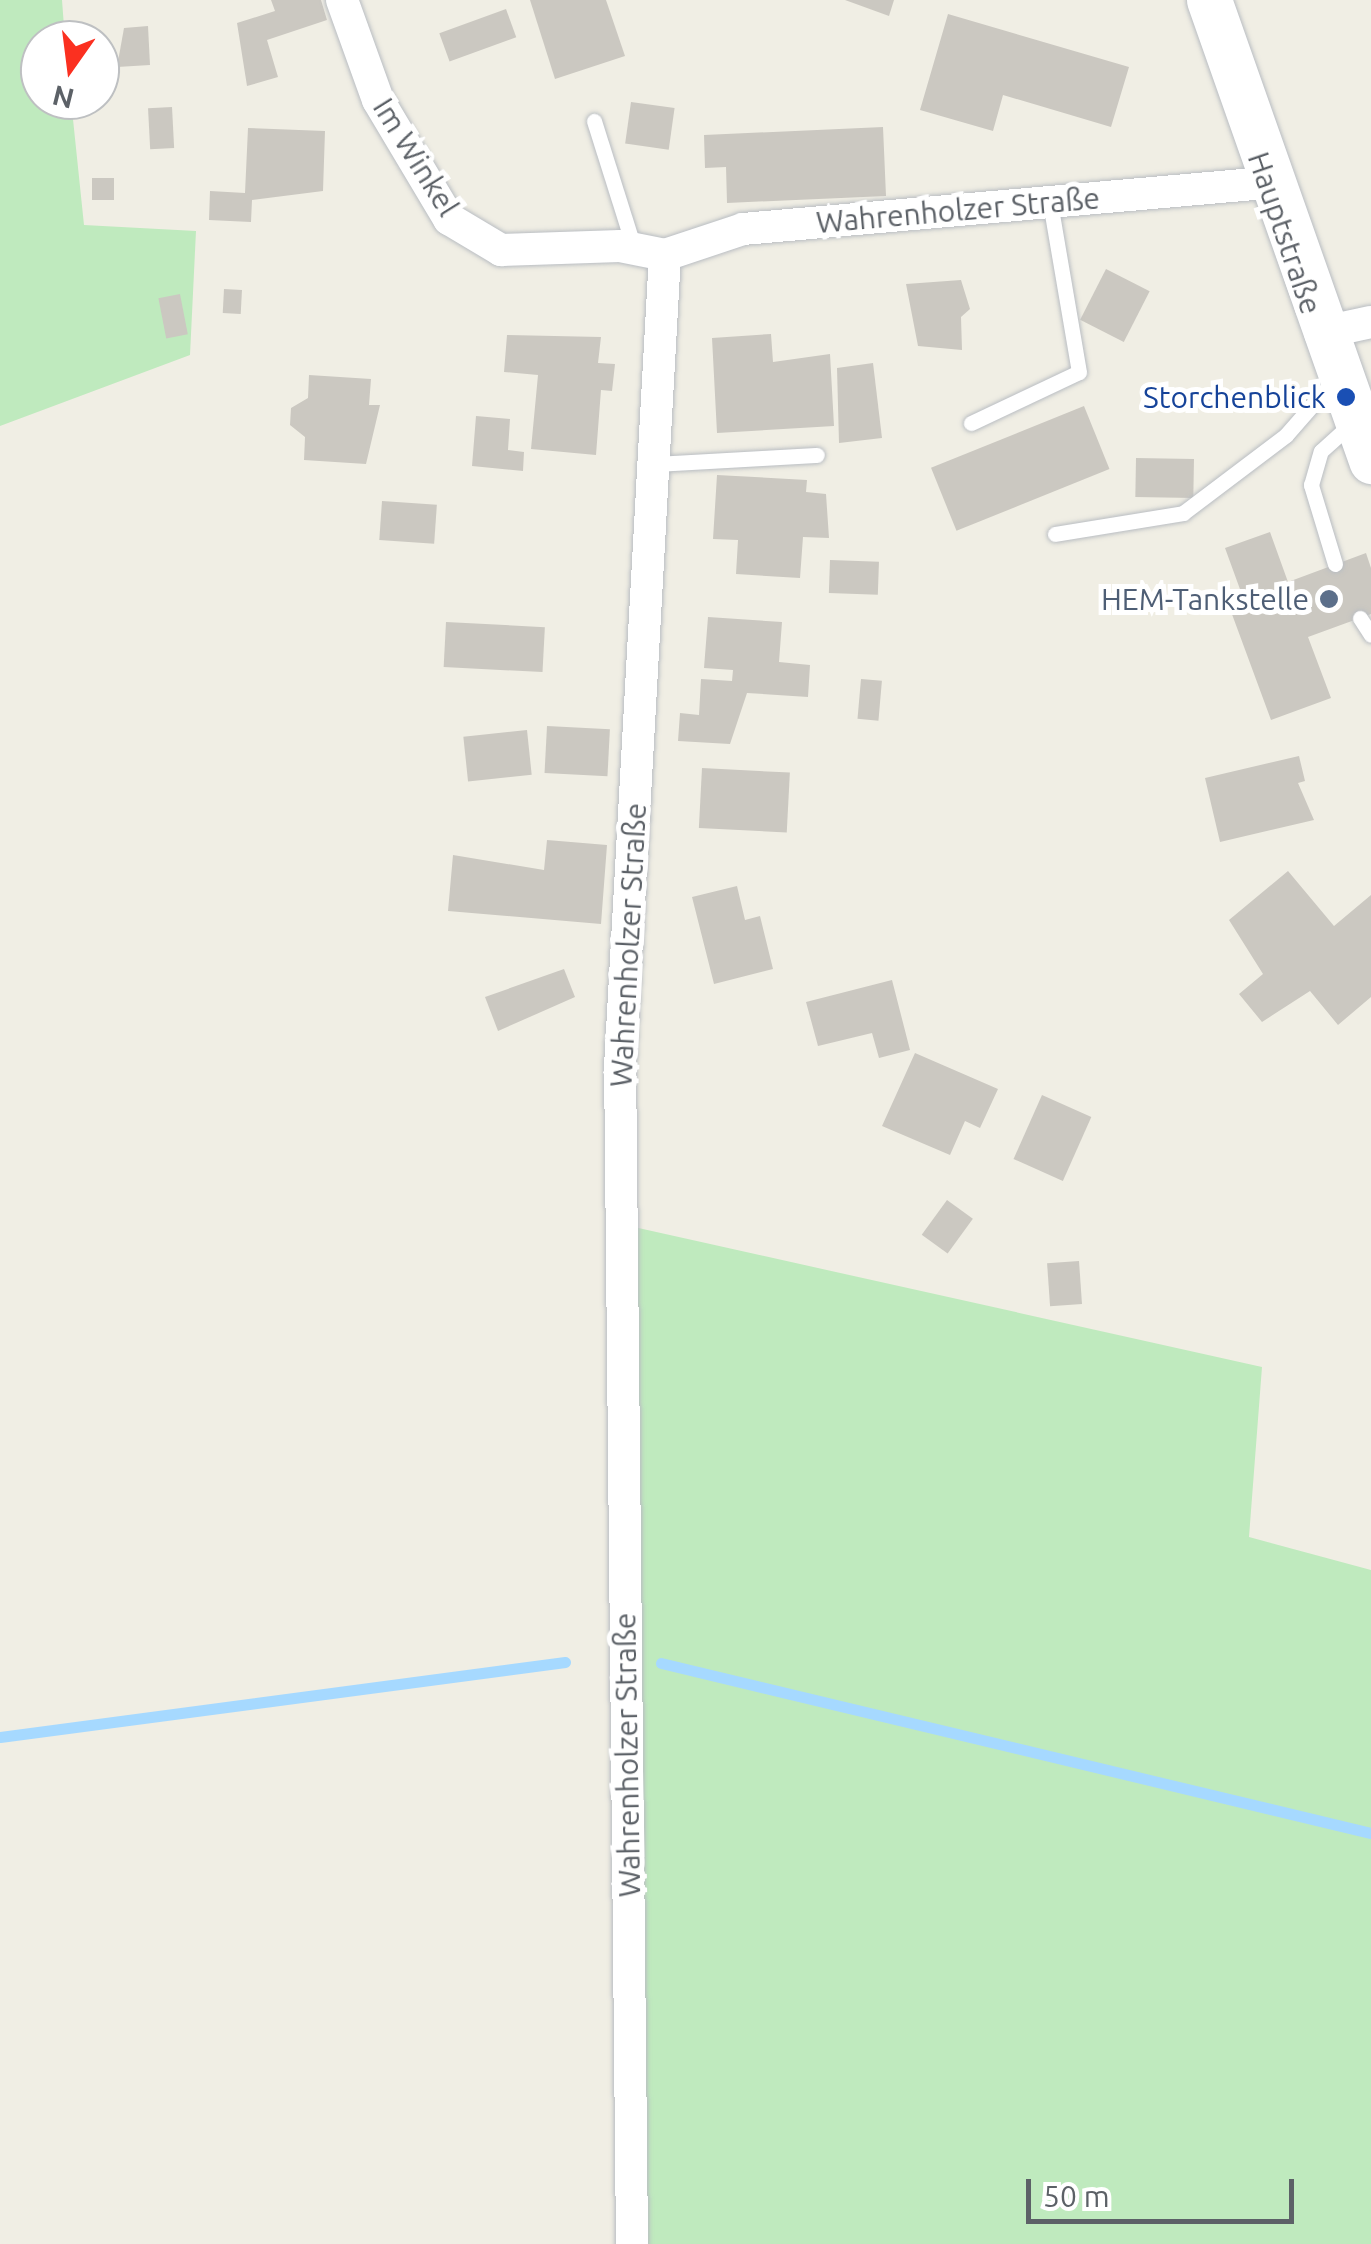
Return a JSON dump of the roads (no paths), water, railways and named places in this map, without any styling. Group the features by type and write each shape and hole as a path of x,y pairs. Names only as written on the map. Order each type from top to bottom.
{"street":[{"name":"Im Winkel","path":"342,0 378,100 450,219 501,250 650,252"},
{"name":"Hauptstraße","path":"1209,0 1266,183 1363,441"},
{"name":"Wahrenholzer Straße","path":"632,2244 620,1066 654,464 650,252 742,229 1266,183"},
{"path":"1320,333 1371,322"}],"lane":[{"path":"594,121 650,252"},
{"path":"971,424 1078,372 1050,202"},
{"path":"1055,534 1183,513 1286,436 1338,376"},
{"path":"1336,564 1312,474 1321,451 1363,441"},
{"path":"654,464 817,454"},
{"path":"1360,618 1371,634"}],"waterway":[{"path":"0,1737 565,1662"},
{"path":"661,1663 1371,1833"}],"place":[{"name":"Storchenblick","path":"1346,397"},
{"name":"HEM-Tankstelle","path":"1329,599"}]}
